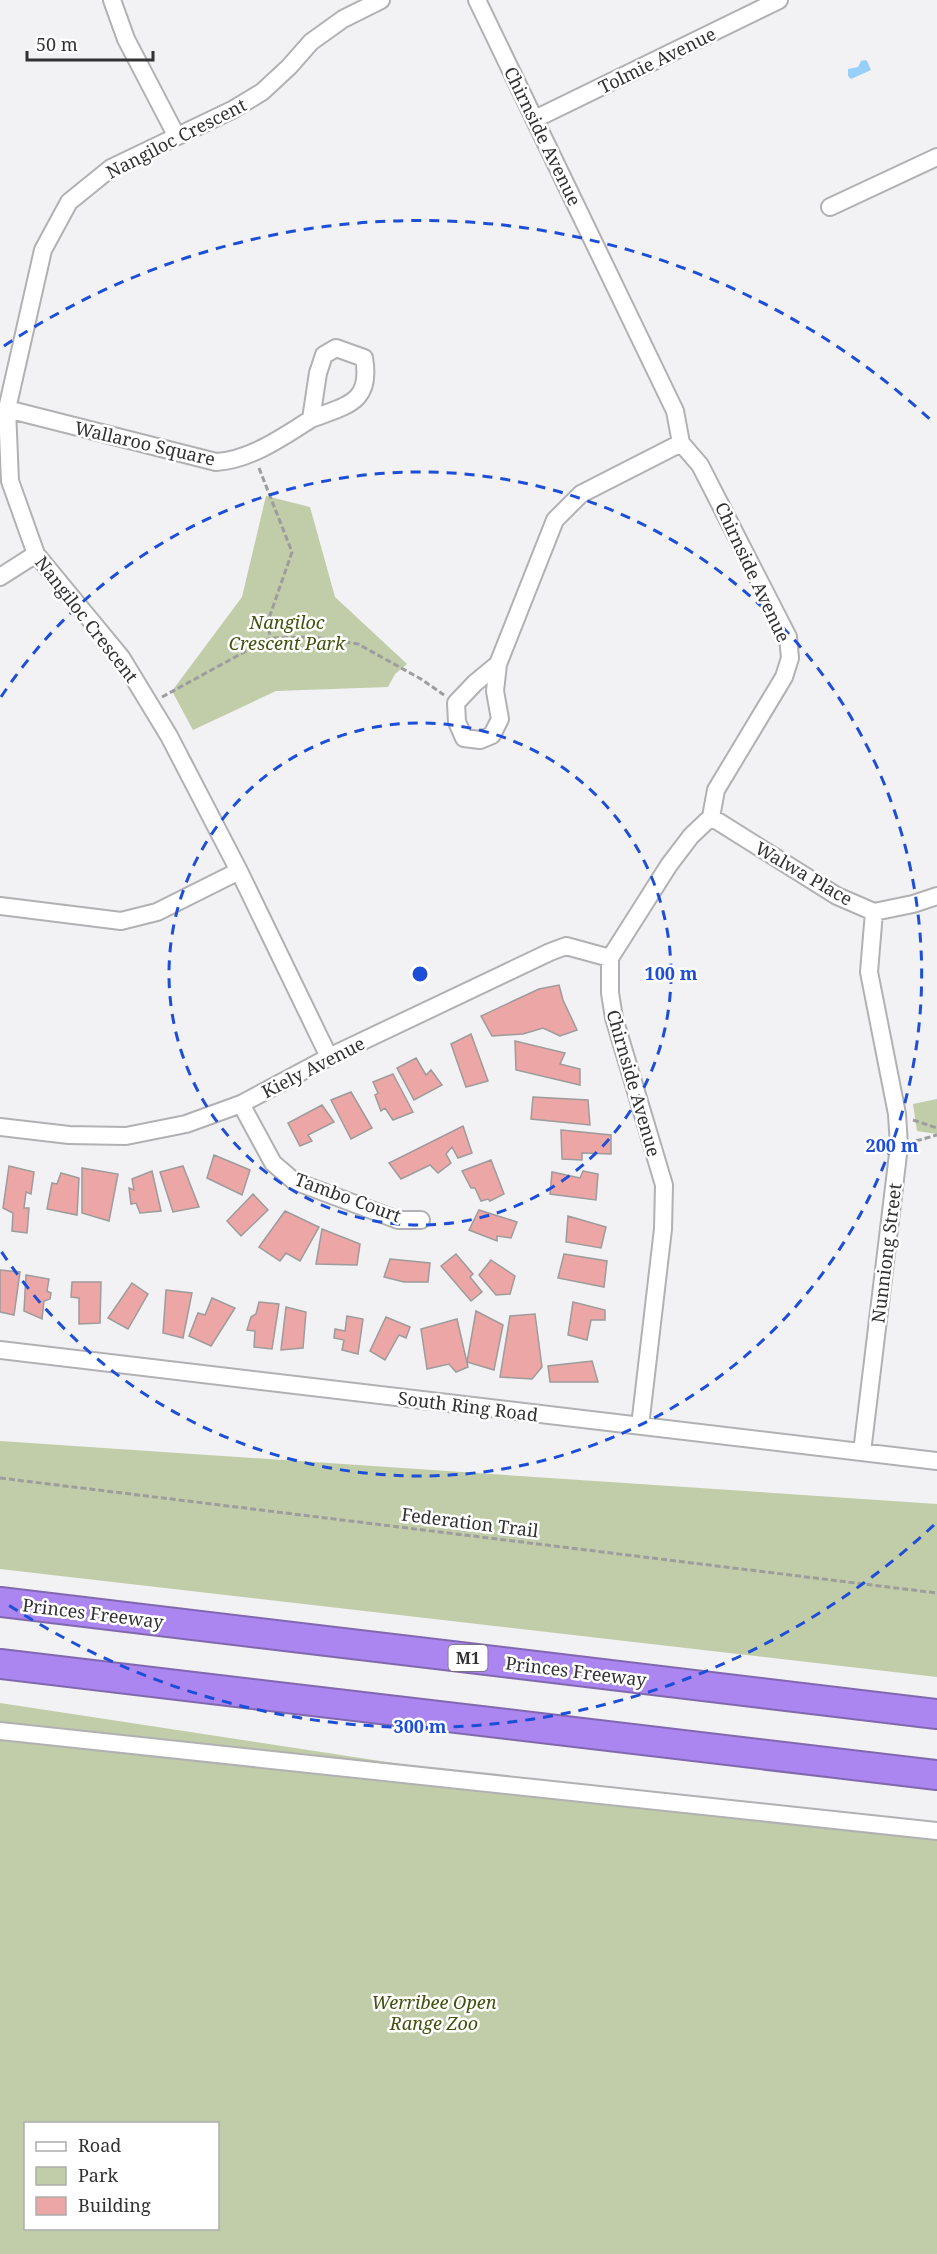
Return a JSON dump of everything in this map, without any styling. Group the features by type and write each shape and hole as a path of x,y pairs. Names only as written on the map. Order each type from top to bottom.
{"highway":[{"name":"Princes Freeway","path":"0,1602 937,1714"},
{"path":"0,1664 937,1775"}],"street":[{"path":"112,0 126,39 176,135"},
{"name":"Nangiloc Crescent","path":"329,1057 239,871 150,704 122,657 36,554 10,481 6,409 43,250 69,202 111,168 232,110 262,92 289,67 310,42 343,20 381,0"},
{"name":"Chirnside Avenue","path":"477,0 675,411 681,442 706,475 788,637 790,658 784,677 716,790 711,817"},
{"name":"Tolmie Avenue","path":"535,119 779,0"},
{"path":"830,207 937,157"},
{"name":"Wallaroo Square","path":"6,409 216,462 233,461 253,452 288,434 311,418"},
{"path":"498,664 456,703 456,722 464,738 480,740 492,735 500,719 495,691 498,664 555,520 581,494 681,442"},
{"path":"0,577 36,554"},
{"path":"610,958 669,865 691,836 711,817"},
{"name":"Walwa Place","path":"711,817 837,896 874,912 913,904 937,896"},
{"path":"0,906 121,921 157,912 239,871"},
{"name":"Nunniong Street","path":"862,1452 898,1146 897,1114 870,972 874,912"},
{"name":"Kiely Avenue","path":"0,1127 69,1135 126,1136 186,1125 242,1104 329,1057 566,946 610,958"},
{"name":"Chirnside Avenue","path":"610,958 610,993 614,1018 664,1185 663,1229 640,1426"},
{"name":"Tambo Court","path":"242,1104 273,1163 294,1181 398,1220 421,1220"},
{"name":"South Ring Road","path":"0,1350 937,1461"},
{"path":"0,1731 937,1831"}],"path":[{"path":"253,452 292,552 268,621 270,639"},
{"path":"150,704 270,639 314,637 358,644 421,679 456,703"},
{"path":"897,1114 937,1128"},
{"path":"898,1146 937,1135"},
{"name":"Federation Trail","path":"0,1478 937,1593"}],"green space":[{"name":"Nangiloc Crescent Park","path":"266,496 310,507 335,597 407,664 395,674 388,687 276,691 193,730 172,691 242,597"},
{"path":"937,1099 937,1134 917,1131 913,1104"},
{"path":"0,1441 937,1504 937,1677 0,1569"},
{"name":"Werribee Open Range Zoo","path":"0,1703 459,1773 937,1824 937,2254 0,2254"}],"water":[{"path":"865,60 871,70 851,79 848,76 848,69 858,67 861,61"}],"building":[{"path":"559,985 563,1000 577,1030 560,1036 543,1028 523,1034 492,1036 481,1016 539,989"},
{"path":"471,1034 488,1081 466,1087 451,1044"},
{"path":"515,1041 565,1053 560,1064 580,1069 580,1085 516,1070"},
{"path":"416,1058 426,1075 431,1070 442,1085 414,1100 397,1068"},
{"path":"393,1074 413,1112 393,1120 385,1108 381,1111 375,1095 378,1093 373,1082"},
{"path":"351,1092 372,1128 351,1139 331,1100"},
{"path":"533,1097 588,1100 590,1125 531,1119"},
{"path":"322,1105 334,1122 308,1135 312,1141 300,1146 288,1123"},
{"path":"463,1126 472,1153 458,1158 452,1147 446,1154 451,1163 438,1173 430,1165 401,1179 389,1163"},
{"path":"561,1130 611,1135 611,1154 582,1153 582,1160 562,1159"},
{"path":"214,1155 250,1170 242,1195 207,1178"},
{"path":"491,1160 504,1194 490,1201 488,1199 481,1201 475,1188 471,1188 462,1171"},
{"path":"9,1166 34,1172 31,1194 26,1192 24,1208 29,1208 27,1233 12,1231 13,1213 3,1208"},
{"path":"183,1166 199,1207 173,1212 160,1172"},
{"path":"82,1168 118,1174 109,1221 82,1213"},
{"path":"152,1171 161,1211 140,1213 136,1203 131,1204 129,1188 134,1190 132,1179"},
{"path":"583,1171 598,1174 596,1200 550,1194 552,1172 580,1178"},
{"path":"61,1173 79,1178 77,1215 47,1209 52,1183 57,1184"},
{"path":"253,1194 268,1210 241,1236 227,1221"},
{"path":"479,1210 517,1222 511,1238 497,1236 497,1241 469,1230"},
{"path":"285,1211 319,1227 300,1261 286,1253 280,1261 259,1247"},
{"path":"568,1216 606,1227 601,1248 566,1242"},
{"path":"322,1229 360,1244 357,1265 316,1264"},
{"path":"456,1254 473,1274 470,1277 482,1292 471,1301 441,1266"},
{"path":"564,1254 607,1261 604,1287 558,1278"},
{"path":"390,1259 430,1263 428,1282 404,1282 384,1277"},
{"path":"491,1260 515,1276 510,1294 496,1295 479,1275"},
{"path":"0,1270 20,1272 14,1315 0,1312"},
{"path":"26,1275 49,1279 47,1291 51,1293 50,1299 44,1301 42,1319 24,1311"},
{"path":"72,1282 101,1282 100,1323 79,1324 79,1298 71,1297"},
{"path":"132,1283 148,1294 128,1329 108,1318"},
{"path":"166,1290 192,1293 183,1338 163,1333"},
{"path":"212,1298 235,1308 211,1346 189,1336 198,1313 205,1315"},
{"path":"259,1302 279,1304 272,1349 254,1347 255,1331 247,1330 251,1317 256,1314"},
{"path":"573,1302 605,1310 605,1320 591,1320 587,1340 568,1335"},
{"path":"286,1307 306,1312 303,1348 281,1350"},
{"path":"476,1311 503,1325 494,1370 467,1362"},
{"path":"535,1314 542,1367 532,1379 500,1377 510,1316"},
{"path":"347,1316 363,1319 358,1354 342,1350 344,1340 334,1338 335,1329 345,1331"},
{"path":"386,1317 410,1327 406,1338 399,1335 385,1360 370,1351"},
{"path":"457,1319 468,1367 456,1372 449,1364 427,1369 421,1329"},
{"path":"592,1361 598,1382 550,1382 548,1366"}]}
